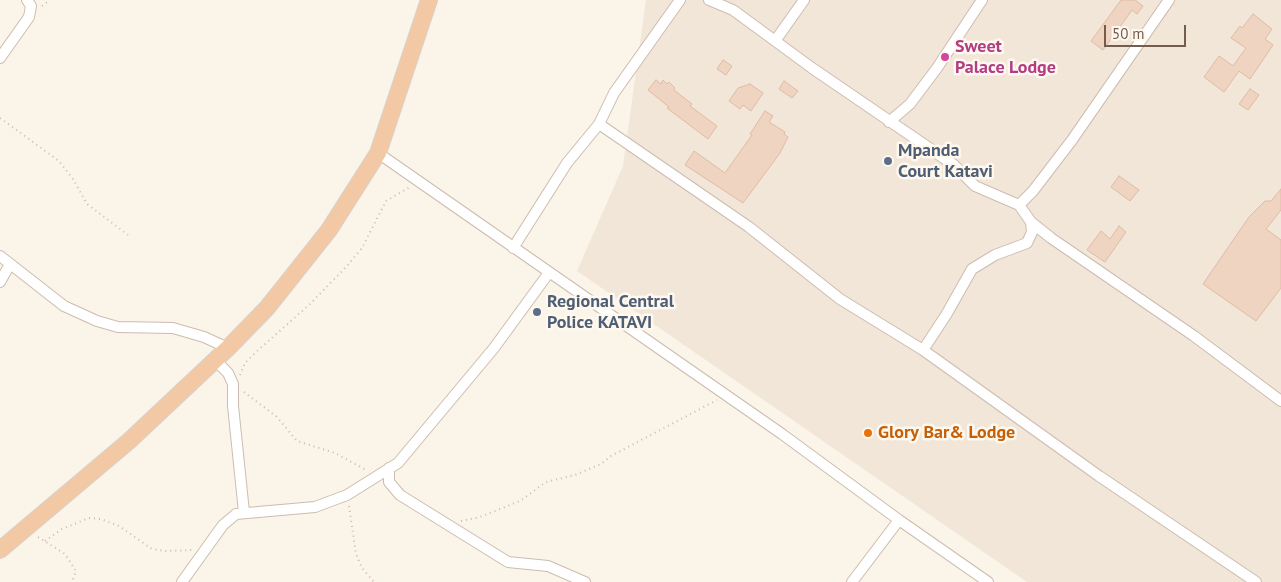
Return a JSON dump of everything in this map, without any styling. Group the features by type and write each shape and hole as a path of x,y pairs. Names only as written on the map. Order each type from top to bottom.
{"highway":[{"path":"0,550 129,441 228,348 267,308 329,230 378,153 429,0"}],"street":[{"path":"0,58 29,18 31,6 27,0"},
{"path":"513,248 567,162 598,124 614,93 680,0"},
{"path":"708,0 734,10 889,122 954,165 975,186 1019,205 1031,222 1128,292 1194,336 1281,400"},
{"path":"775,41 804,0"},
{"path":"889,122 910,104 937,68 982,0"},
{"path":"1019,205 1033,191 1066,148 1169,0"},
{"path":"598,124 749,227 840,299 923,350 1106,481 1256,582"},
{"path":"378,153 548,274 782,434 899,520 988,582"},
{"path":"923,350 972,269 995,255 1027,243 1032,232 1031,222"},
{"path":"0,256 64,306 96,321 126,328 173,328 204,337 228,348"},
{"path":"0,282 10,264"},
{"path":"182,582 223,525 236,514 314,507 347,495 398,463 494,348 548,274"},
{"path":"215,360 228,372 235,385 233,406 244,512"},
{"path":"389,468 392,488 508,562 548,566 585,582"},
{"path":"852,582 899,520"}],"path":[{"path":"0,118 59,161 73,179 88,204 128,234"},
{"path":"376,476 335,454 298,442 277,417 235,385 245,363 310,304 362,248 386,201 407,189 417,180"},
{"path":"449,523 480,517 520,500 546,482 575,475 601,464 611,456 725,396"},
{"path":"347,495 356,554 362,568 374,582"},
{"path":"45,542 62,529 89,518 119,526 152,549 165,552 205,549"},
{"path":"27,528 45,542 62,550 76,571 72,582"}],"shaded area":[{"path":"646,0 1281,0 1281,582 1027,582 577,271 623,166"}],"building":[{"path":"1121,0 1135,0 1143,6 1137,14 1132,10 1103,50 1091,41"},
{"path":"1253,14 1272,29 1265,39 1273,45 1250,79 1239,71 1224,92 1204,77 1219,56 1233,66 1246,48 1231,38"},
{"path":"723,60 732,66 726,75 717,69"},
{"path":"656,80 661,84 663,80 667,84 669,82 675,88 674,90 692,104 690,106 717,126 708,139 667,108 669,107 648,90"},
{"path":"784,81 798,91 792,98 779,89"},
{"path":"750,84 763,93 751,111 743,105 740,109 729,101 738,88"},
{"path":"1250,89 1259,95 1248,110 1239,104"},
{"path":"765,111 773,116 769,122 785,132 784,134 788,137 780,153 743,203 685,165 694,151 725,173 752,135 750,134"},
{"path":"1119,176 1139,190 1130,201 1111,187"},
{"path":"1281,189 1281,210 1266,229 1281,240 1281,288 1256,321 1203,284 1249,217 1265,201 1271,201"},
{"path":"1119,226 1126,232 1105,262 1087,250 1101,231 1110,239"}],"place":[{"name":"Sweet Palace Lodge","path":"945,57"},
{"name":"Mpanda Court Katavi","path":"888,161"},
{"name":"Regional Central Police KATAVI","path":"537,312"},
{"name":"Glory Bar& Lodge","path":"868,433"}]}
